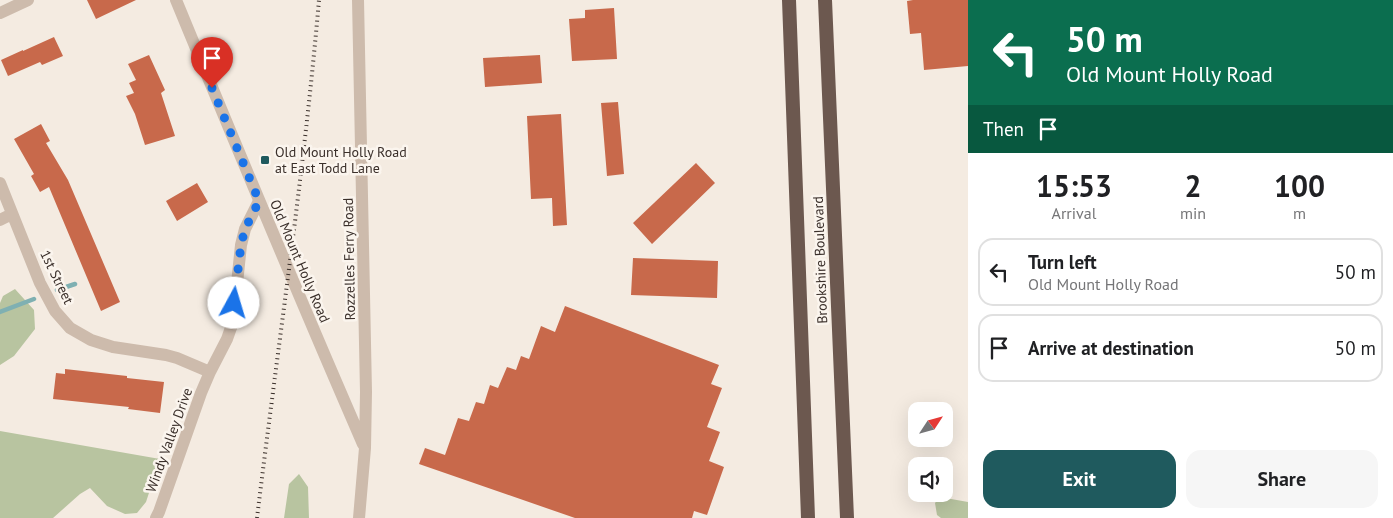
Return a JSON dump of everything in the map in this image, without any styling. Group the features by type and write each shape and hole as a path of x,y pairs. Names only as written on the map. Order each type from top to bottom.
{"highway":[{"name":"Brookshire Boulevard","path":"789,0 808,518"},
{"name":"Brookshire Boulevard","path":"825,0 847,518"}],"street":[{"path":"0,13 28,0"},
{"name":"Old Mount Holly Road","path":"176,0 306,313 365,448"},
{"name":"Rozzelles Ferry Road","path":"358,0 366,392 365,448 359,518"},
{"name":"1st Street","path":"0,183 40,284 55,311 70,328 91,340 113,347 177,358 210,372"},
{"name":"Windy Valley Drive","path":"156,518 210,372 219,356 232,322 241,245 245,229 259,201"},
{"path":"0,220 12,214"}],"green space":[{"path":"15,289 34,310 35,329 14,356 0,365 0,303 3,296"},
{"path":"0,431 160,459 146,502 137,513 125,514 107,506 90,488 80,494 53,518 0,518"},
{"path":"299,474 308,487 309,518 284,518 289,484"},
{"path":"953,499 968,502 968,518 941,518 937,515 935,503 953,502"}],"building":[{"path":"87,0 136,0 96,19"},
{"path":"968,0 968,66 924,70 921,33 910,34 907,1"},
{"path":"614,8 617,59 572,61 569,19 585,18 585,10"},
{"path":"54,37 63,56 42,65 40,62 8,76 1,60"},
{"path":"149,55 165,90 161,93 175,136 145,145 135,114 126,96 134,93 129,83 136,80 128,64"},
{"path":"540,55 542,83 485,87 483,58"},
{"path":"618,102 624,174 607,176 601,103"},
{"path":"561,114 567,225 553,226 552,198 531,199 527,116"},
{"path":"41,124 50,141 46,143 68,180 120,302 101,311 49,187 40,192 31,176 34,174 14,139"},
{"path":"696,163 715,183 652,244 633,223"},
{"path":"197,183 208,202 177,221 166,201"},
{"path":"633,258 718,261 717,298 631,295"},
{"path":"565,306 719,365 711,384 722,388 707,427 720,432 709,461 724,467 707,515 694,511 692,518 575,518 419,464 425,448 445,455 458,418 469,421 476,402 484,404 490,385 498,388 507,367 516,370 521,356 529,359 541,326 555,332"},
{"path":"65,369 164,382 160,413 128,409 129,407 53,399 56,373 65,374"}],"waterway":[{"path":"57,290 75,284"},
{"path":"0,312 34,299"}],"railway":[{"path":"257,518 298,194 319,0"}],"place":[{"name":"Old Mount Holly Road at East Todd Lane","path":"265,160"}],"route":[{"path":"212,88 259,201 245,229 241,245 234,303"}]}
